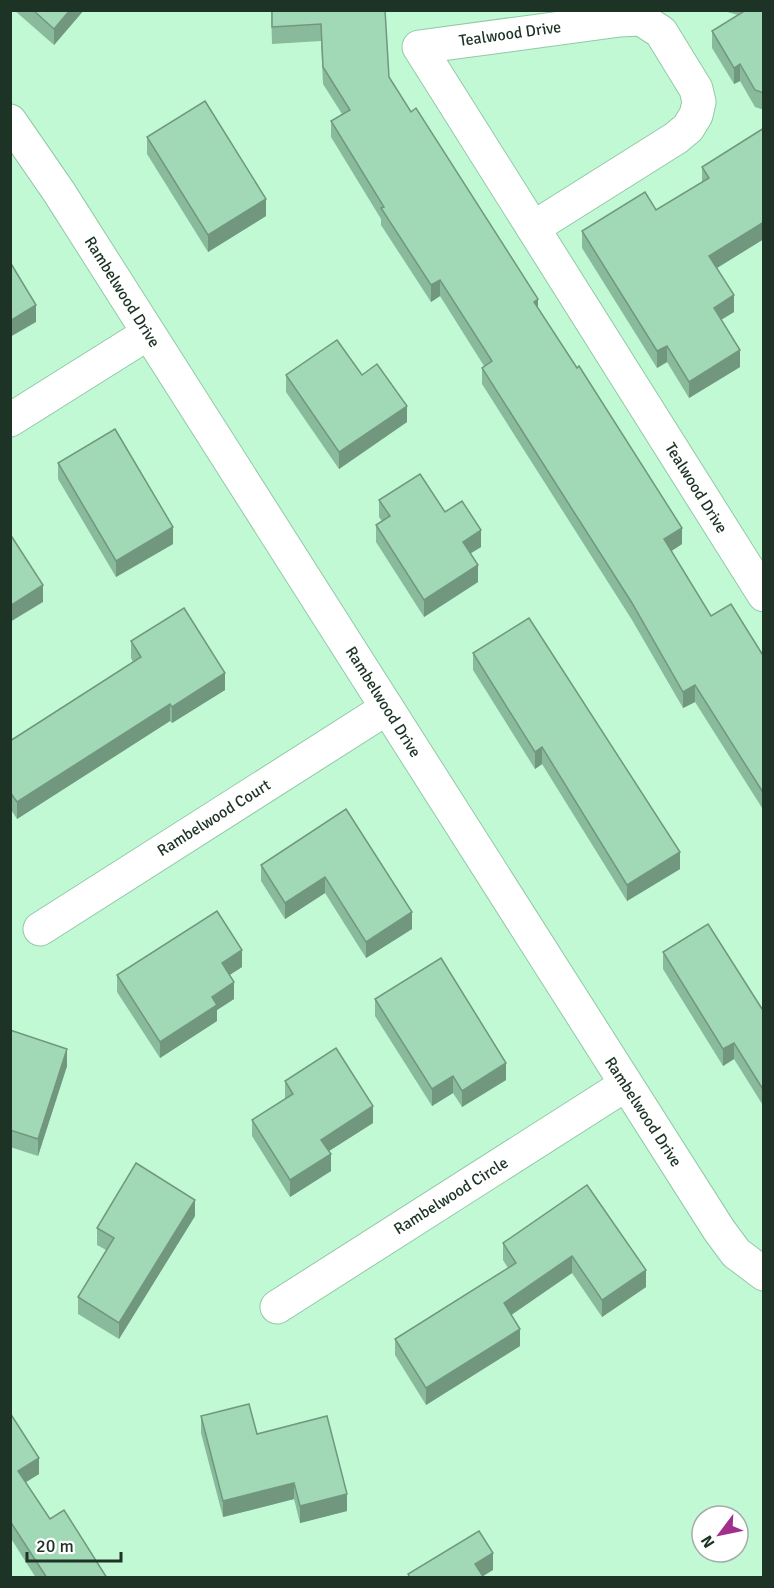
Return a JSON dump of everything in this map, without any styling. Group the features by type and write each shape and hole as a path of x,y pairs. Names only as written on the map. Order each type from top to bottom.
{"street":[{"name":"Tealwood Drive","path":"533,228 676,138 693,121 699,102 696,89 665,37 652,24 640,19 620,20 419,47 764,595"},
{"name":"Rambelwood Drive","path":"10,121 59,192 625,1085 727,1241 745,1262 764,1274"},
{"path":"10,420 147,334"},
{"name":"Rambelwood Court","path":"40,929 387,708"},
{"name":"Rambelwood Circle","path":"277,1307 625,1085"}],"building":[{"path":"33,10 70,10 54,29"},
{"path":"272,10 385,10 389,77 411,112 416,108 538,299 534,302 577,368 579,366 682,528 664,539 711,616 731,604 764,657 764,794 695,685 683,692 632,603 482,368 492,361 440,280 431,285 381,208 384,207 331,121 350,110 323,67 321,24 272,27"},
{"path":"746,10 764,10 764,93 755,90 740,64 734,68 712,31"},
{"path":"205,101 266,199 208,235 147,137"},
{"path":"764,128 764,222 709,256 734,295 714,308 740,350 689,382 667,346 657,351 582,231 645,192 656,210 709,178 702,167"},
{"path":"10,262 36,305 10,321"},
{"path":"337,340 362,375 377,364 407,406 339,452 286,375"},
{"path":"115,429 173,527 116,561 58,463"},
{"path":"420,474 445,512 462,501 481,530 463,542 478,565 424,600 376,525 390,516 379,500"},
{"path":"10,534 43,585 10,606"},
{"path":"184,608 225,673 172,707 170,704 17,802 10,792 10,741 141,657 131,641"},
{"path":"529,618 680,852 627,885 542,747 535,752 473,653"},
{"path":"346,809 412,912 366,942 325,877 285,903 261,865"},
{"path":"217,911 242,950 222,963 234,982 212,997 217,1005 160,1042 117,975"},
{"path":"708,924 764,1012 764,1091 734,1043 723,1049 663,952"},
{"path":"441,958 506,1063 462,1091 453,1076 432,1089 375,999"},
{"path":"10,1030 67,1049 38,1139 10,1130"},
{"path":"336,1048 373,1106 321,1140 331,1154 290,1180 252,1120 293,1094 285,1081"},
{"path":"136,1163 195,1200 119,1323 78,1297 114,1238 97,1228"},
{"path":"587,1185 646,1270 602,1300 572,1256 504,1303 520,1329 426,1388 395,1339 516,1263 503,1243"},
{"path":"249,1404 257,1434 327,1416 347,1494 300,1506 294,1483 223,1501 201,1416"},
{"path":"10,1413 39,1458 18,1471 50,1519 64,1510 107,1578 47,1578 10,1521"},
{"path":"479,1531 493,1553 475,1564 484,1578 410,1578 408,1574"}]}
